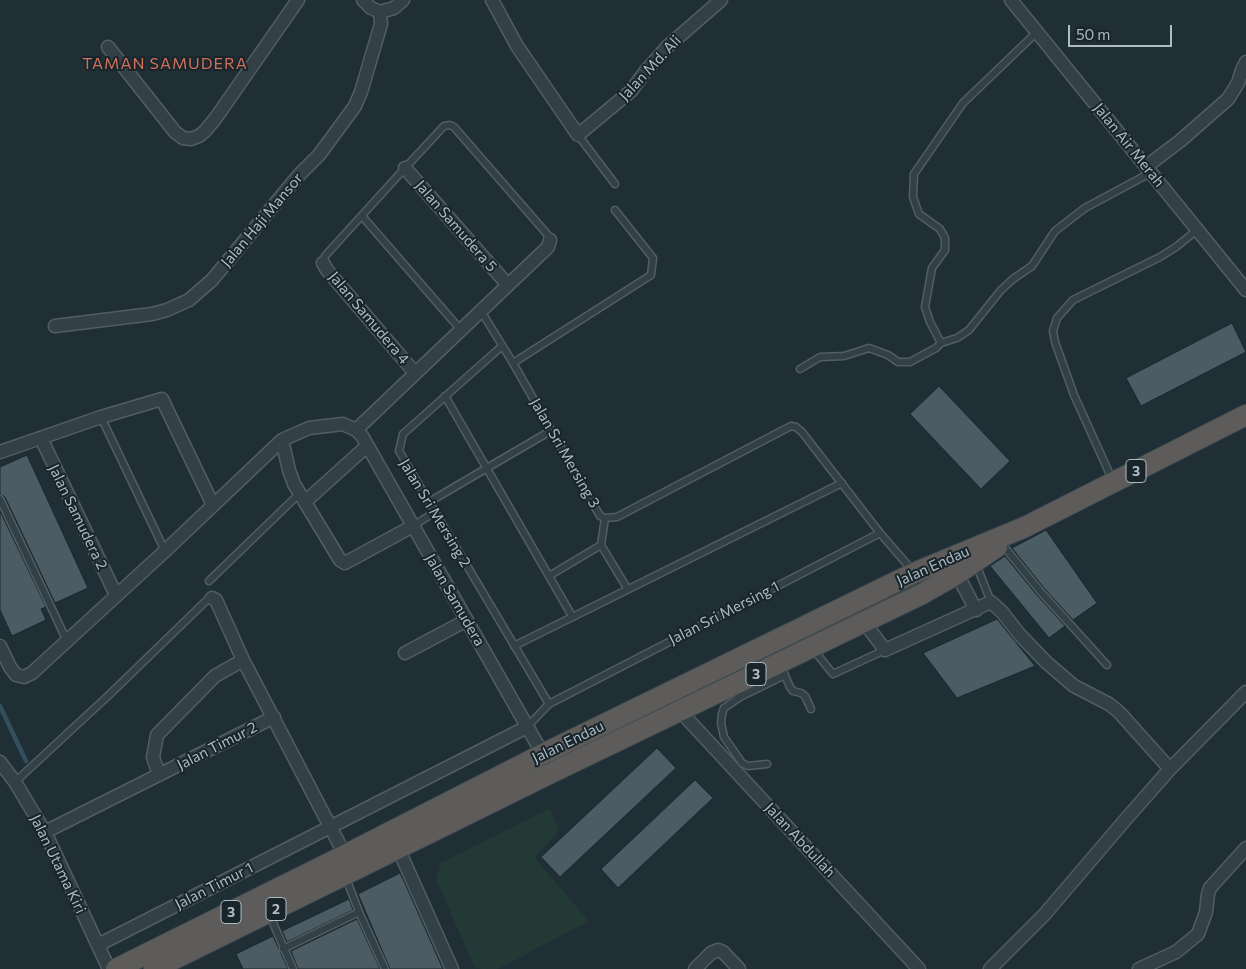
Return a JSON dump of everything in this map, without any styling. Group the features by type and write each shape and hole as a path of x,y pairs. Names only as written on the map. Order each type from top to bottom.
{"highway":[{"name":"Jalan Endau","path":"154,969 269,912 345,865 543,754 914,573 1025,527 1246,415"},
{"name":"Jalan Endau","path":"116,969 345,865 398,848 680,711 736,691 782,669 811,648 922,594 957,574 1025,527"}],"street":[{"path":"108,47 175,132 183,138 191,139 206,131 298,0"},
{"path":"363,0 371,8 380,12 394,8 403,0"},
{"path":"492,0 517,46 578,134"},
{"name":"Jalan Md. Ali","path":"578,134 631,91 667,47 721,0"},
{"name":"Jalan Air Merah","path":"1011,0 1246,290"},
{"name":"Jalan Haji Mansor","path":"55,326 152,314 167,310 188,300 212,280 298,176 319,155 355,106 381,24 380,12"},
{"path":"1149,169 1228,99 1238,83 1246,62"},
{"name":"Jalan Samudera 5","path":"405,168 507,284"},
{"path":"0,646 16,675 24,677 32,673 282,440 309,428 324,425 342,424 356,430 507,284 548,247 550,240"},
{"name":"Jalan Samudera 4","path":"323,263 415,373"},
{"path":"0,452 162,399 213,504"},
{"name":"Jalan Samudera","path":"356,430 367,446 553,772"},
{"name":"Jalan Samudera 2","path":"41,438 116,595"},
{"path":"282,440 289,470 340,560 345,563 413,526"},
{"path":"303,497 367,446"},
{"path":"941,561 957,574 976,610"},
{"path":"212,598 216,600 243,660 274,717 329,828 345,865"},
{"path":"864,622 885,650 991,602 1002,612 1020,636 1053,668 1074,686 1109,704 1119,712 1170,769"},
{"path":"405,653 467,620"},
{"name":"Jalan Timur 2","path":"159,775 153,757 157,735 215,676 243,660"},
{"path":"990,969 1044,915 1170,769 1246,692"},
{"name":"Jalan Abdullah","path":"680,711 920,969"},
{"name":"Jalan Timur 2","path":"45,832 274,717"},
{"name":"Jalan Timur 1","path":"98,945 527,726"},
{"name":"Jalan Utama Kiri","path":"0,762 15,782 45,832 109,969"},
{"path":"398,848 452,969"},
{"path":"1139,969 1176,952 1198,934 1206,912 1210,888 1246,848"},
{"path":"695,969 711,953 718,950 723,952 739,969"}],"lane":[{"path":"941,343 930,322 926,307 932,268 945,250 945,238 940,229 919,214 913,197 914,174 963,103 1038,32"},
{"path":"323,263 325,256 405,168 444,126 450,125 454,127 547,234 550,240"},
{"path":"578,134 615,184"},
{"path":"800,370 820,357 844,356 869,348 888,355 898,362 910,362 936,348 941,343 957,338 969,330 1001,290 1032,266 1055,231 1064,223 1149,169"},
{"path":"514,364 651,275 653,258 615,210"},
{"path":"362,216 460,329"},
{"path":"1114,482 1074,395 1055,342 1053,331 1057,318 1073,300 1176,247 1197,230"},
{"name":"Jalan Sri Mersing 3","path":"480,310 514,364 600,516 604,518 617,517 791,426 796,427 802,432 842,483"},
{"name":"Jalan Sri Mersing 2","path":"502,346 403,434 399,451 548,704"},
{"path":"445,396 572,616"},
{"path":"101,418 165,551"},
{"path":"429,502 552,430"},
{"path":"514,646 842,483 880,533 914,573"},
{"path":"209,581 303,497"},
{"path":"0,500 67,640"},
{"path":"413,526 435,512"},
{"path":"604,518 600,545 628,588"},
{"name":"Jalan Sri Mersing 1","path":"527,726 548,704 880,533"},
{"path":"1002,544 1040,591 1107,665"},
{"path":"549,576 600,545"},
{"path":"976,562 991,602"},
{"path":"15,782 110,694 208,599 212,598"},
{"path":"811,648 832,674 885,650"},
{"path":"782,669 790,687 793,691 805,696 811,709"},
{"path":"736,691 722,714 720,722 724,737 742,763 748,766 767,764"},
{"path":"345,865 359,912 385,969"},
{"path":"269,912 293,969"},
{"path":"283,949 359,912"}],"green space":[{"path":"550,808 559,830 535,858 589,921 498,969 481,969 474,966 436,879 440,863"}],"building":[{"path":"1232,323 1246,352 1141,406 1126,378"},
{"path":"939,386 1010,461 981,489 910,414"},
{"path":"27,455 88,588 55,603 5,497 0,494 0,467"},
{"path":"0,511 46,607 41,609 46,620 12,636 0,610"},
{"path":"1046,530 1097,603 1073,620 1012,548"},
{"path":"1005,556 1065,626 1049,638 990,566"},
{"path":"997,619 1035,666 957,698 923,653"},
{"path":"657,748 676,768 560,877 541,857"},
{"path":"695,780 713,798 618,888 601,869"},
{"path":"400,873 443,969 390,969 358,894"},
{"path":"349,899 353,910 287,942 282,931"},
{"path":"357,919 380,969 298,969 291,951"},
{"path":"273,936 288,969 243,969 236,954"}],"waterway":[{"path":"0,706 26,761"}],"district":[{"name":"TAMAN SAMUDERA","path":"165,64"}]}
